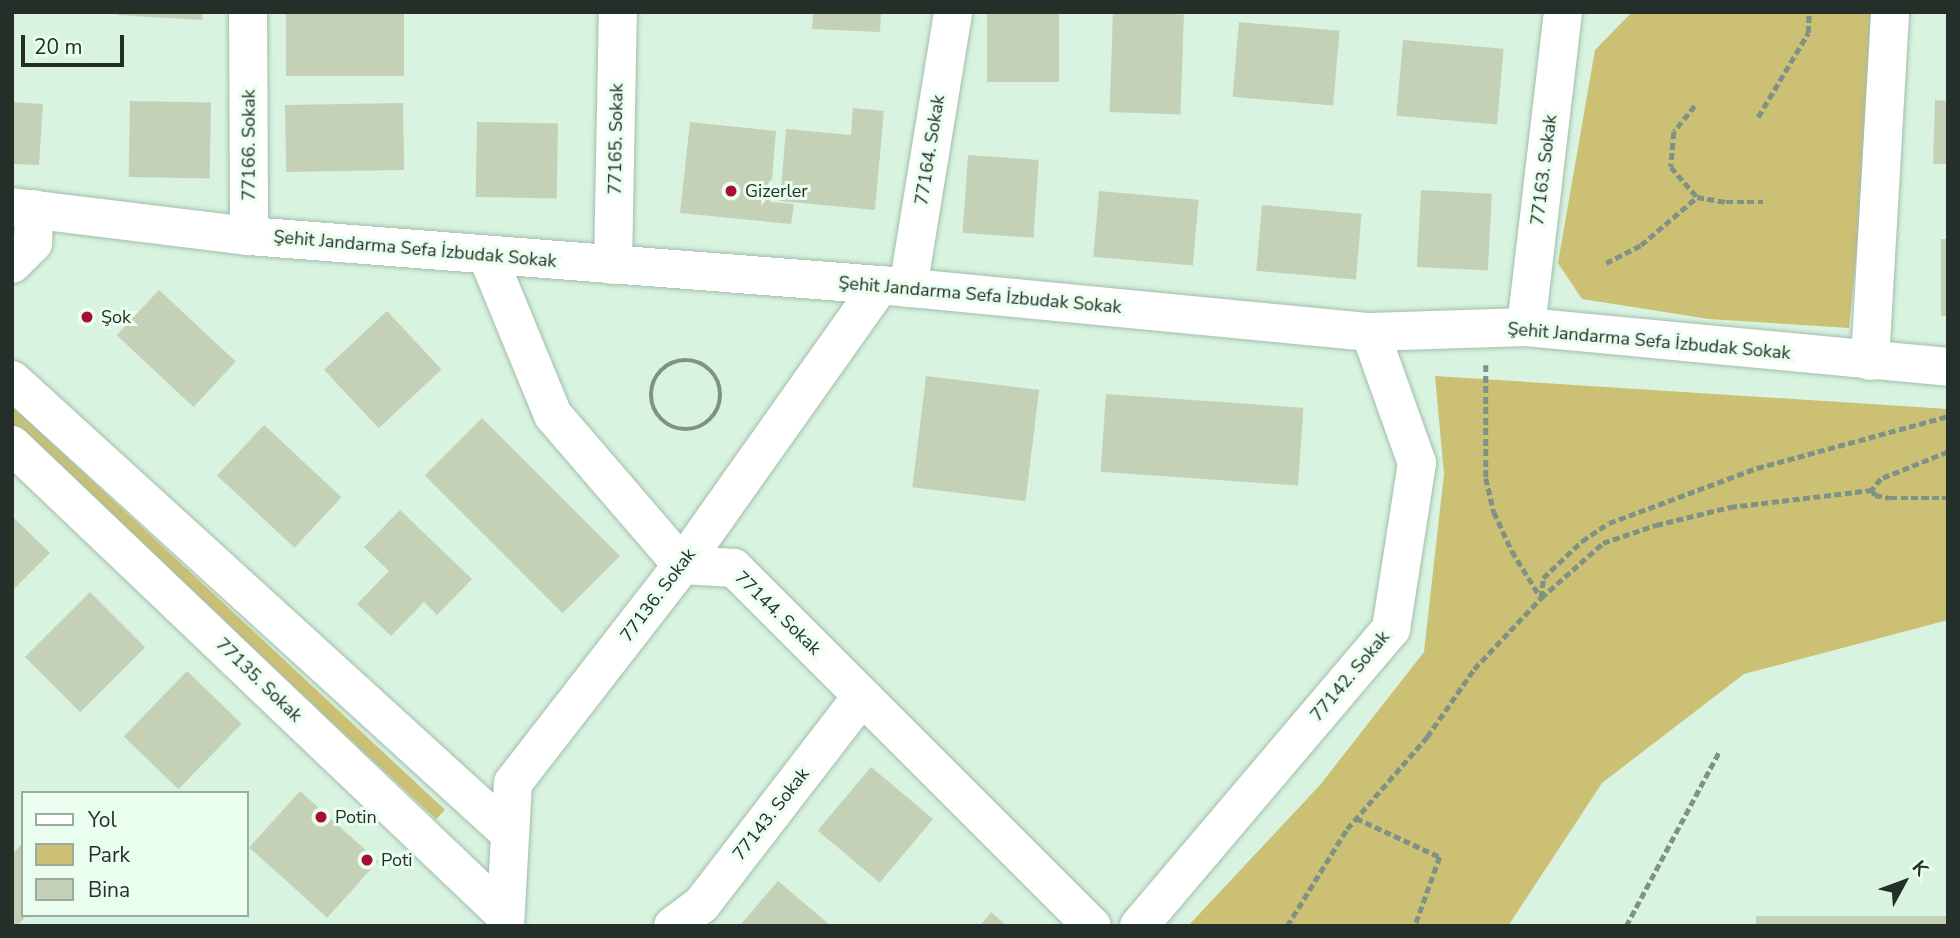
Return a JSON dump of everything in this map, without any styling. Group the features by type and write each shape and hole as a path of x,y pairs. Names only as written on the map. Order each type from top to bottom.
{"street":[{"name":"77166. Sokak","path":"248,12 249,236"},
{"name":"77165. Sokak","path":"614,265 618,12"},
{"name":"77164. Sokak","path":"894,287 953,12"},
{"name":"77163. Sokak","path":"1526,327 1563,12"},
{"path":"1870,361 1890,12"},
{"name":"Şehit Jandarma Sefa İzbudak Sokak","path":"23,208 249,236 894,287 1370,332 1526,327 1948,368"},
{"path":"12,264 33,243 23,208"},
{"path":"487,255 553,415 682,565"},
{"name":"77136. Sokak","path":"505,920 508,832 513,783 894,287"},
{"name":"77142. Sokak","path":"1139,926 1391,629 1417,463 1370,332"},
{"path":"12,380 508,832"},
{"name":"77135. Sokak","path":"12,445 505,920"},
{"name":"77144. Sokak","path":"682,565 734,568 1092,926"},
{"name":"77143. Sokak","path":"673,926 702,904 862,696"}],"path":[{"path":"1758,117 1808,33 1809,12"},
{"path":"1695,106 1674,132 1671,167 1697,197 1726,202 1763,202"},
{"path":"1606,263 1641,245 1697,197"},
{"path":"692,360 704,366 714,374 720,386 718,410 701,428 677,430 656,415 651,403 655,377 664,366 677,361 692,360"},
{"path":"1486,363 1486,478 1494,512 1512,551 1541,598"},
{"path":"1541,598 1543,578 1582,541 1609,523 1757,468 1948,416"},
{"path":"1287,926 1356,818 1427,737 1474,669 1541,598 1603,543 1656,525 1730,507 1872,490 1881,480 1948,452"},
{"path":"1872,490 1875,495 1891,498 1948,498"},
{"path":"1626,926 1719,752"},
{"path":"1356,818 1440,857 1415,926"}],"green space":[{"path":"1632,12 1881,12 1849,328 1709,319 1582,299 1558,263 1595,50"},
{"path":"1435,376 1948,409 1948,620 1744,674 1602,783 1508,926 1188,926 1320,785 1424,652 1444,474"},
{"path":"12,406 445,810 436,819 12,424"}],"building":[{"path":"117,12 203,12 202,20 117,15"},
{"path":"286,12 404,12 404,76 286,76"},
{"path":"813,12 881,12 880,32 812,29"},
{"path":"987,12 1059,12 1059,82 987,82"},
{"path":"1113,12 1184,14 1180,114 1110,112"},
{"path":"1239,22 1340,31 1333,106 1232,97"},
{"path":"1403,40 1504,49 1497,125 1396,116"},
{"path":"1935,100 1948,101 1948,164 1933,164"},
{"path":"130,101 211,102 210,178 129,177"},
{"path":"12,102 43,104 39,165 12,164"},
{"path":"403,103 404,170 286,172 285,105"},
{"path":"853,108 884,111 875,210 780,201 786,129 851,135"},
{"path":"477,122 558,123 557,198 476,197"},
{"path":"690,122 776,131 770,202 794,204 791,224 680,213"},
{"path":"968,155 1039,160 1033,238 963,233"},
{"path":"1421,190 1492,194 1488,271 1417,267"},
{"path":"1099,191 1199,200 1193,265 1093,257"},
{"path":"1262,205 1362,214 1356,279 1256,271"},
{"path":"1941,239 1948,239 1948,316 1941,316"},
{"path":"159,290 236,362 194,407 117,335"},
{"path":"387,311 442,370 379,428 324,370"},
{"path":"926,376 1039,390 1026,501 912,487"},
{"path":"1106,394 1304,408 1298,486 1101,472"},
{"path":"482,418 620,556 563,613 425,475"},
{"path":"264,425 342,497 294,548 217,475"},
{"path":"400,510 472,579 437,615 424,602 391,636 357,604 389,571 364,547"},
{"path":"12,516 50,553 12,591"},
{"path":"90,592 145,647 80,712 25,657"},
{"path":"187,671 242,724 178,789 124,736"},
{"path":"871,767 933,819 880,883 818,831"},
{"path":"300,791 378,861 327,918 249,847"},
{"path":"21,845 21,917 25,917 17,926 12,926 12,854"},
{"path":"778,881 831,926 745,926 742,923"},
{"path":"991,912 1007,926 980,926"},
{"path":"1756,916 1948,916 1948,926 1756,926"}],"place":[{"name":"Gizerler","path":"731,191"},
{"name":"Şok","path":"87,317"},
{"name":"Potin","path":"321,817"},
{"name":"Poti","path":"367,860"}]}
